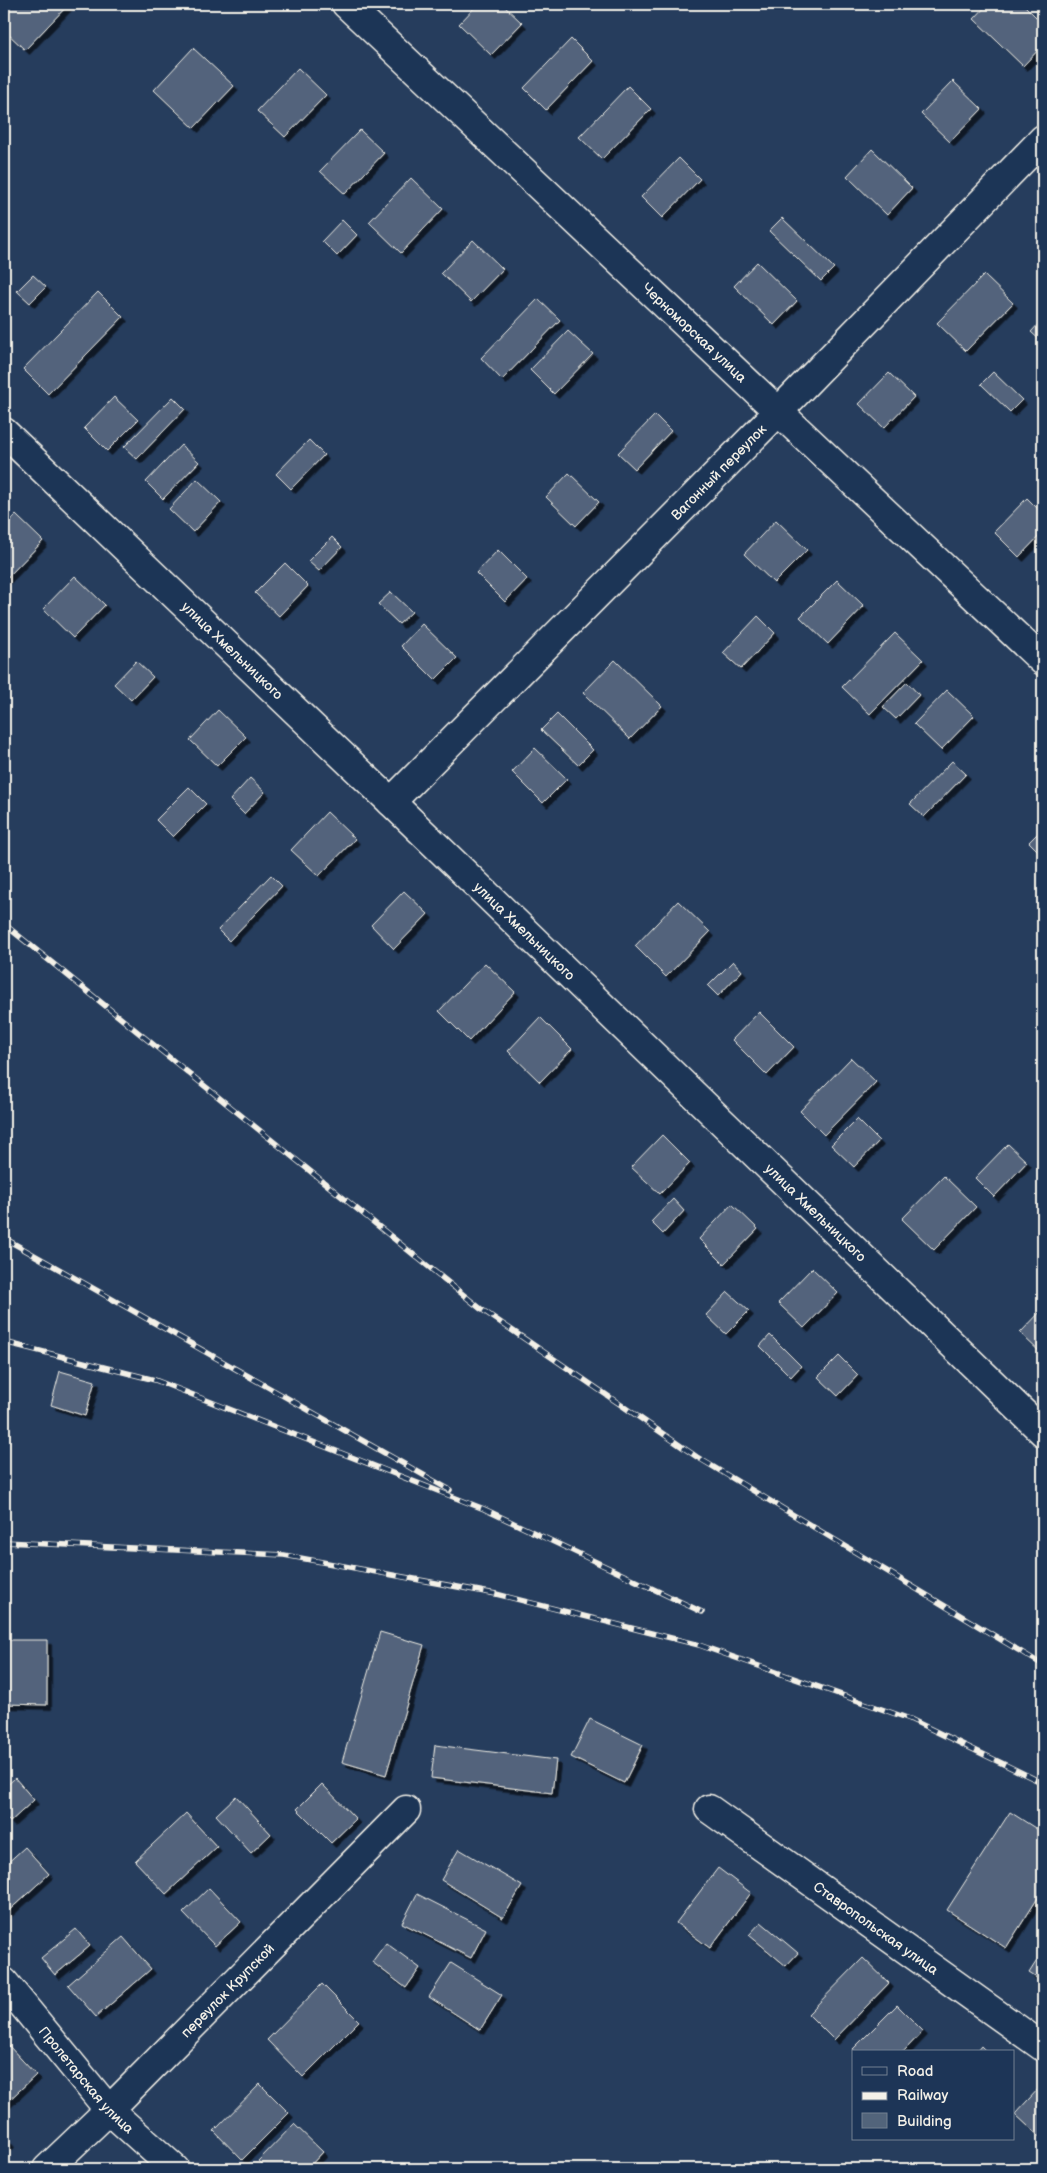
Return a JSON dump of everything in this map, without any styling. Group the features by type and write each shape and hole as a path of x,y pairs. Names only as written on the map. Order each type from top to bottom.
{"street":[{"name":"Черноморская улица","path":"346,4 1043,661"},
{"name":"Вагонный переулок","path":"391,802 778,412 1043,139"},
{"name":"улица Хмельницкого","path":"4,432 391,802 1043,1432"},
{"name":"Ставропольская улица","path":"709,1809 1043,2047"},
{"name":"переулок Крупской","path":"47,2169 109,2110 406,1810"},
{"name":"Пролетарская улица","path":"4,1982 109,2110 174,2169"}],"building":[{"path":"5,4 69,4 25,50 4,30"},
{"path":"478,4 502,4 522,23 491,55 459,24"},
{"path":"988,4 1023,4 1043,24 1043,45 1023,66 974,19"},
{"path":"571,39 593,61 546,110 524,88"},
{"path":"193,48 234,86 194,128 154,90"},
{"path":"298,68 326,95 285,137 257,111"},
{"path":"953,81 982,109 950,142 921,114"},
{"path":"628,86 651,109 602,159 579,137"},
{"path":"360,130 384,153 345,194 320,171"},
{"path":"872,149 912,188 887,215 847,176"},
{"path":"679,158 700,179 662,218 641,197"},
{"path":"411,178 443,209 401,253 369,222"},
{"path":"782,218 834,268 821,281 769,231"},
{"path":"342,220 357,235 337,256 322,241"},
{"path":"473,240 503,269 471,302 441,273"},
{"path":"757,262 797,301 774,325 734,286"},
{"path":"33,275 46,287 30,303 17,291"},
{"path":"984,275 1013,303 966,351 937,323"},
{"path":"98,292 123,317 48,394 23,369"},
{"path":"538,299 560,320 502,380 481,358"},
{"path":"1043,319 1043,343 1031,332"},
{"path":"568,331 593,354 554,394 530,370"},
{"path":"993,372 1022,400 1010,412 981,384"},
{"path":"889,373 914,397 884,428 859,404"},
{"path":"114,397 138,420 107,451 84,428"},
{"path":"173,397 185,409 137,459 124,447"},
{"path":"655,415 671,431 635,469 618,453"},
{"path":"309,440 324,455 291,489 276,474"},
{"path":"181,445 199,462 163,499 146,482"},
{"path":"569,473 599,502 576,526 546,497"},
{"path":"197,479 221,502 193,532 169,509"},
{"path":"1027,498 1043,514 1043,532 1019,557 994,532"},
{"path":"16,515 43,541 4,581 4,528"},
{"path":"776,520 807,550 774,583 744,554"},
{"path":"332,537 342,547 319,571 308,561"},
{"path":"498,550 527,579 505,602 476,573"},
{"path":"285,563 308,586 279,616 255,593"},
{"path":"75,576 105,605 73,638 43,609"},
{"path":"837,580 864,606 828,644 800,617"},
{"path":"391,592 412,612 399,624 378,604"},
{"path":"758,616 775,633 741,669 723,653"},
{"path":"422,624 457,658 435,680 401,646"},
{"path":"895,633 923,660 870,714 842,687"},
{"path":"615,660 662,706 630,739 583,693"},
{"path":"136,661 153,677 131,700 114,684"},
{"path":"907,682 919,695 896,719 883,707"},
{"path":"947,690 974,716 941,750 914,724"},
{"path":"218,710 246,737 217,766 190,740"},
{"path":"557,714 593,750 578,765 541,730"},
{"path":"535,748 567,779 543,803 512,772"},
{"path":"952,761 966,774 924,817 910,804"},
{"path":"250,778 265,792 244,814 230,800"},
{"path":"189,787 206,804 173,837 156,820"},
{"path":"327,812 355,839 319,876 291,850"},
{"path":"1043,828 1043,856 1029,842"},
{"path":"271,875 282,886 229,941 218,930"},
{"path":"404,891 428,914 394,949 371,925"},
{"path":"678,901 710,932 666,977 635,946"},
{"path":"733,961 742,971 718,996 708,986"},
{"path":"485,963 515,992 469,1041 439,1011"},
{"path":"759,1012 794,1047 767,1075 732,1040"},
{"path":"540,1017 572,1049 540,1082 508,1051"},
{"path":"851,1058 876,1082 824,1135 800,1111"},
{"path":"857,1119 879,1141 854,1167 831,1145"},
{"path":"662,1135 690,1163 660,1194 631,1167"},
{"path":"1008,1144 1027,1162 994,1197 975,1178"},
{"path":"944,1176 976,1207 934,1250 902,1219"},
{"path":"673,1199 684,1211 663,1234 651,1222"},
{"path":"732,1204 758,1229 724,1264 699,1239"},
{"path":"812,1268 838,1293 804,1328 778,1303"},
{"path":"728,1292 749,1311 726,1334 706,1315"},
{"path":"1043,1309 1043,1355 1020,1333"},
{"path":"770,1335 801,1366 791,1377 760,1346"},
{"path":"839,1356 858,1375 838,1396 818,1377"},
{"path":"60,1371 95,1381 85,1416 51,1405"},
{"path":"380,1632 424,1645 386,1775 342,1762"},
{"path":"4,1640 47,1640 47,1705 4,1704"},
{"path":"590,1719 643,1745 624,1783 571,1757"},
{"path":"435,1745 556,1760 552,1793 431,1778"},
{"path":"15,1778 34,1800 10,1822 4,1815 4,1788"},
{"path":"322,1784 356,1819 331,1843 297,1809"},
{"path":"236,1796 271,1834 251,1853 216,1815"},
{"path":"1010,1812 1043,1833 1043,1890 1006,1948 947,1910"},
{"path":"186,1813 217,1847 166,1894 135,1861"},
{"path":"25,1847 49,1874 4,1915 4,1866"},
{"path":"459,1849 522,1886 503,1918 441,1880"},
{"path":"718,1868 751,1893 710,1948 676,1923"},
{"path":"209,1888 241,1922 215,1946 183,1913"},
{"path":"417,1894 486,1929 471,1958 402,1923"},
{"path":"761,1922 798,1953 786,1966 749,1935"},
{"path":"76,1929 90,1946 55,1975 41,1958"},
{"path":"123,1937 151,1969 96,2017 68,1985"},
{"path":"386,1943 420,1968 406,1988 372,1962"},
{"path":"1043,1951 1043,1982 1029,1973"},
{"path":"863,1958 889,1983 834,2040 808,2014"},
{"path":"451,1963 502,1995 480,2030 429,1997"},
{"path":"322,1984 359,2021 303,2077 267,2040"},
{"path":"897,2005 923,2031 905,2050 853,2049"},
{"path":"8,2045 36,2075 4,2105 4,2050"},
{"path":"260,2084 289,2113 242,2160 214,2131"},
{"path":"1041,2086 1043,2088 1043,2140 1015,2114"},
{"path":"294,2124 323,2152 307,2169 266,2169 258,2161"},
{"path":"4,2136 10,2143 4,2149"}],"railway":[{"path":"4,924 481,1309 697,1457 1043,1665"},
{"path":"4,1238 450,1490"},
{"path":"4,1342 155,1380 484,1509 702,1612"},
{"path":"4,1542 284,1555 496,1594 699,1645 910,1719 1043,1783"}]}
